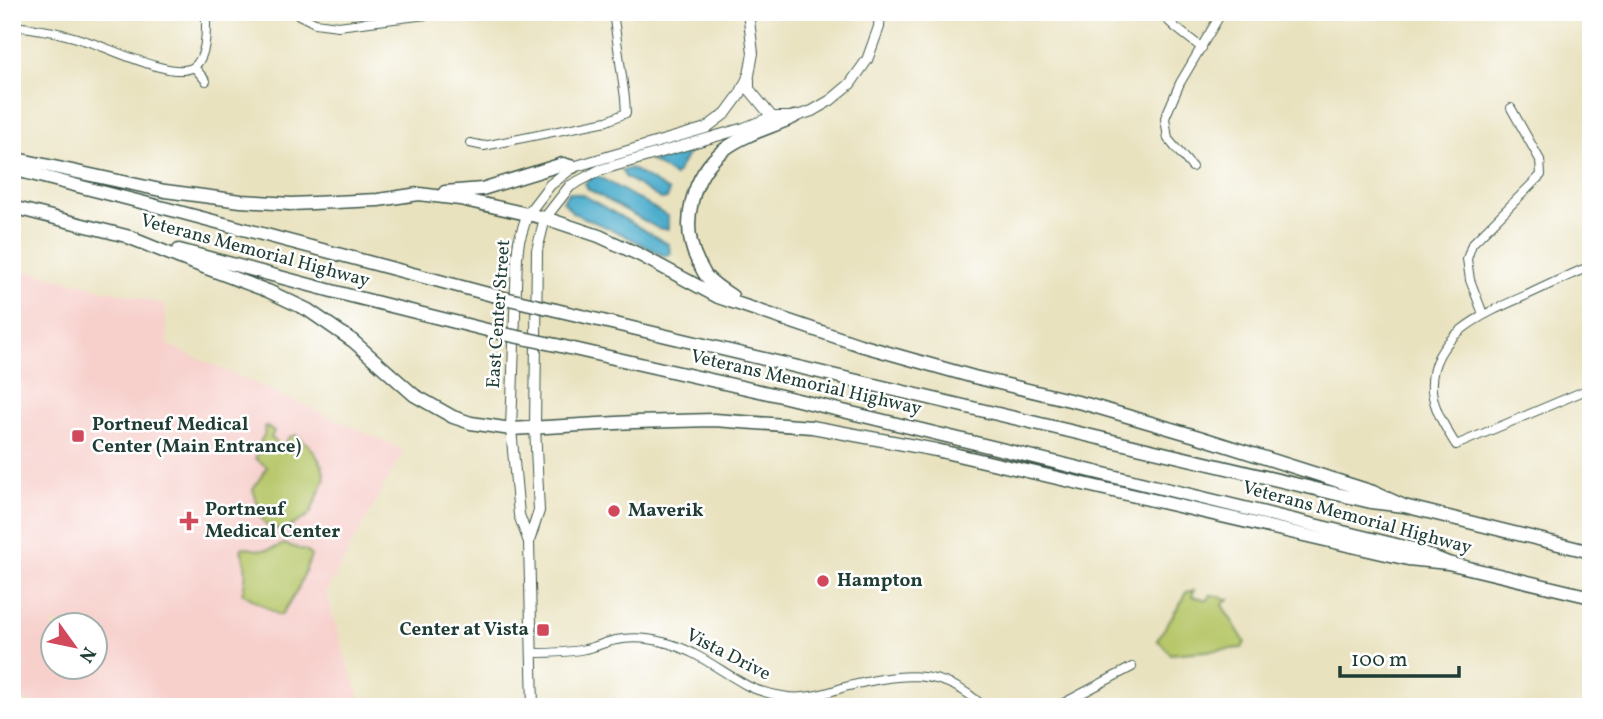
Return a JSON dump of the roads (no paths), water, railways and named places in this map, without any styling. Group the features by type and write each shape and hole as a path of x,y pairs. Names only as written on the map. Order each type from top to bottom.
{"highway":[{"path":"747,306 706,276 693,252 688,222 694,193 706,170 725,149 794,117"},
{"path":"12,158 165,191 241,201 291,204 377,200 482,189 563,164 573,167"},
{"name":"Veterans Memorial Highway","path":"12,169 492,295 1371,502 1404,506 1591,552"},
{"path":"419,194 460,199 545,218 599,236 718,297 860,345 974,377 1086,404 1199,437 1373,492 1404,506"},
{"name":"Veterans Memorial Highway","path":"12,207 495,332 790,398 1413,549 1448,563 1591,597"},
{"path":"128,237 268,291 308,310 353,341 414,395 453,418 487,427 511,429 714,420 812,427 949,453 1408,559 1448,563"}],"main road":[{"name":"East Center Street","path":"529,542 519,514 511,429 517,257 527,215 550,185 573,167 706,128 726,113 749,75 752,53 748,12"},
{"path":"749,75 749,89 772,117 794,117 811,111 831,100 849,84 867,60 880,12"},
{"name":"East Center Street","path":"533,707 529,542 538,511 535,427 537,250 545,218 570,186 600,170 744,128 772,117"}],"street":[{"path":"12,26 35,28 91,42 166,69 184,70 194,67 201,59 206,40 206,12"},
{"path":"293,12 315,23 338,26 450,12"},
{"path":"470,143 484,146 607,121 626,113 613,12"},
{"path":"1159,12 1202,48"},
{"path":"1192,167 1168,139 1165,118 1180,83 1222,12"},
{"path":"194,67 206,81"},
{"path":"1483,314 1470,280 1466,259 1472,244 1541,176 1540,160 1511,108"},
{"path":"1591,266 1483,314 1453,335 1437,357 1432,374 1432,394 1443,423 1456,445 1591,388"},
{"name":"Vista Drive","path":"532,653 585,650 628,638 648,639 678,646 749,687 771,694 802,698 877,678 913,675 953,685 967,692 984,707"},
{"path":"1056,707 1132,667"},
{"path":"12,703 18,707"}],"water":[{"path":"690,149 675,176 651,161"},
{"path":"631,168 669,191 667,199 661,199 625,177 622,171"},
{"path":"596,175 668,216 668,229 659,229 588,189 585,183"},
{"path":"569,192 583,195 668,244 671,253 664,256 573,213 563,201"}],"place":[{"name":"Portneuf Medical Center (Main Entrance)","path":"78,436"},
{"name":"Maverik","path":"614,511"},
{"name":"Portneuf Medical Center","path":"189,521"},
{"name":"Hampton","path":"823,581"},
{"name":"Center at Vista","path":"543,630"}]}
